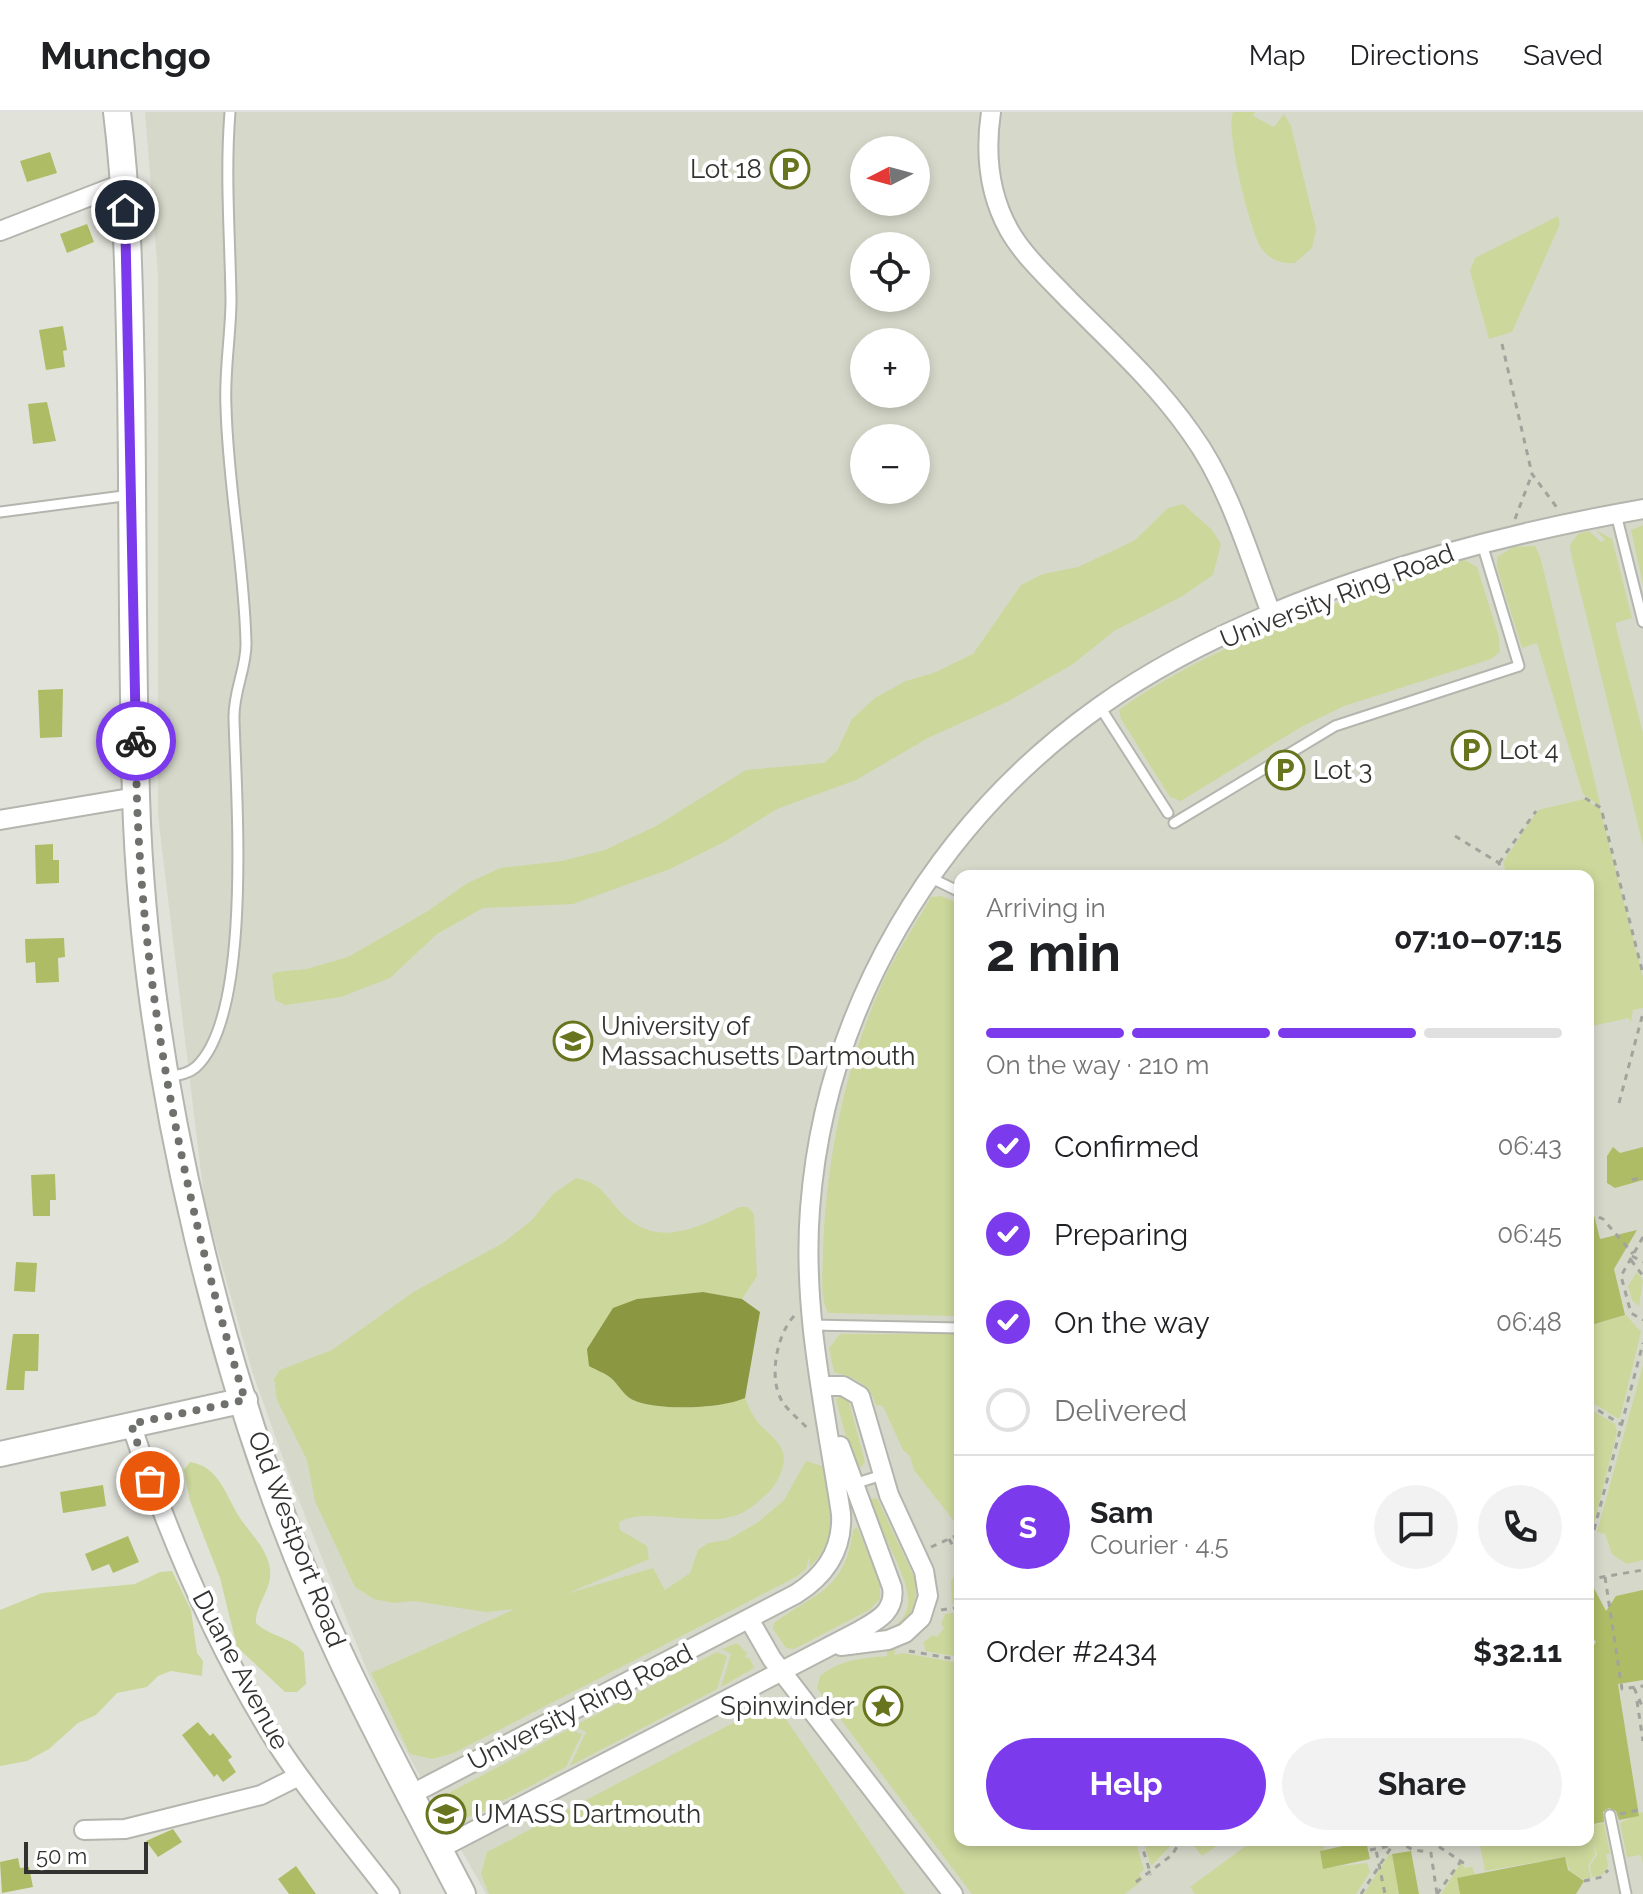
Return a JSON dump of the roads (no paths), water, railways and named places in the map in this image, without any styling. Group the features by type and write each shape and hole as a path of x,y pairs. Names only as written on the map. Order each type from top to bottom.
{"main road":[{"name":"Old Westport Road","path":"117,112 124,183 133,495 136,797 148,939 168,1077 197,1226 245,1400 313,1592 339,1653 462,1894"}],"street":[{"path":"991,112 988,163 996,199 1011,233 1051,281 1159,392 1194,436 1222,490 1272,616"},
{"path":"0,231 124,183"},
{"name":"University Ring Road","path":"439,1849 819,1652 880,1618 892,1601 892,1587 844,1488 831,1451 810,1303 812,1190 832,1083 877,965 929,877 1010,781 1100,707 1172,664 1272,616 1360,581 1482,543 1643,509"},
{"path":"0,820 136,797"},
{"path":"819,1652 897,1637 916,1624 927,1604 924,1571 882,1475 860,1396 843,1386 821,1386"},
{"name":"University Ring Road","path":"410,1795 805,1589 830,1563 841,1528 844,1488 821,1386"},
{"path":"0,1454 245,1400"},
{"name":"Duane Avenue","path":"131,1424 170,1531 238,1676 299,1776 390,1894"},
{"path":"749,1619 782,1671 953,1894"},
{"path":"84,1830 125,1829 261,1795 299,1776"}],"lane":[{"path":"168,1077 188,1072 197,1066 211,1044 226,998 236,939 234,698 246,647 226,406 231,302 227,179 230,112"},
{"path":"0,512 133,495"},
{"path":"1616,514 1643,622"},
{"path":"1174,823 1335,726 1519,666 1482,543"},
{"path":"1100,707 1168,813"},
{"path":"929,877 954,889"},
{"path":"812,1325 954,1328"},
{"path":"844,1488 882,1475"},
{"path":"1610,1815 1626,1894"}],"place":[{"name":"Lot 18","path":"790,169"},
{"name":"Lot 4","path":"1471,750"},
{"name":"Lot 3","path":"1285,770"},
{"name":"University of Massachusetts Dartmouth","path":"573,1041"},
{"name":"Spinwinder","path":"883,1706"},
{"name":"UMASS Dartmouth","path":"446,1814"}]}
